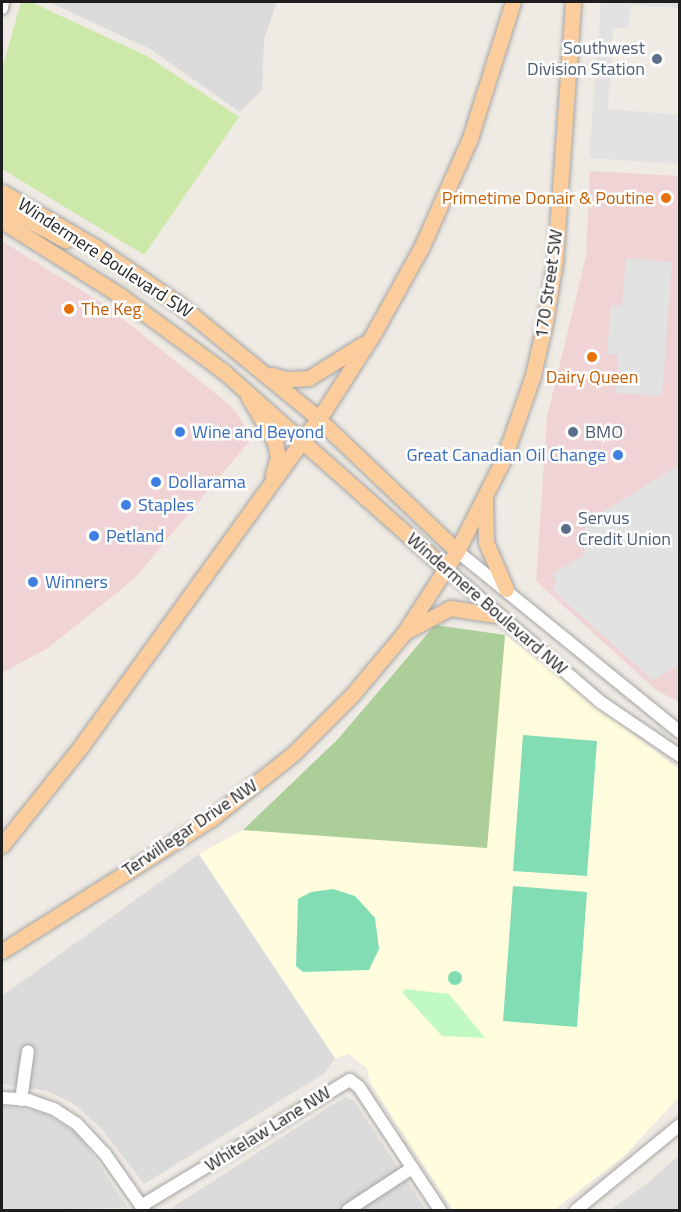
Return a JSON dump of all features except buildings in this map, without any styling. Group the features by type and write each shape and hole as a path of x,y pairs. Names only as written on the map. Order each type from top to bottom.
{"main road":[{"path":"502,2 504,33"},
{"path":"2,845 79,749 318,419 372,336 422,246 470,138 513,2"},
{"name":"170 Street SW","path":"446,569 485,500 533,375 555,261 574,5"},
{"name":"Windermere Boulevard SW","path":"2,192 97,248 180,305 266,373 318,419"},
{"path":"2,206 64,240 97,248"},
{"name":"Windermere Boulevard SW","path":"2,221 121,296 244,388 303,439"},
{"path":"266,373 286,379 309,378 372,336"},
{"path":"244,388 275,442 278,457 270,486"},
{"name":"Windermere Boulevard NW","path":"318,419 458,551"},
{"name":"Windermere Boulevard NW","path":"303,439 446,569"},
{"path":"485,500 486,542 506,589"},
{"name":"Terwillegar Drive NW","path":"2,951 233,803 294,753 344,703 404,633 446,569"},
{"path":"404,633 440,610 450,608 495,615"}],"street":[{"path":"2,8 3,2"},
{"name":"Windermere Boulevard NW","path":"458,551 680,732"},
{"name":"Windermere Boulevard NW","path":"446,569 495,615 602,703 680,756"},
{"path":"21,1100 28,1051"},
{"name":"Whitelaw Lane NW","path":"143,1208 350,1080 359,1087 440,1210"},
{"path":"2,1098 21,1100 54,1109 77,1124 105,1154 143,1208"},
{"path":"576,1210 680,1125"},
{"path":"348,1210 412,1168"}],"shaded area":[{"path":"49,2 277,2 264,39 262,90 240,112 150,49"},
{"path":"601,2 679,2 679,8 631,5 628,28 613,28 608,109 679,115 679,164 589,158"},
{"path":"590,171 679,176 679,702 656,690 536,581 547,417 586,256"},
{"path":"2,241 108,307 231,406 253,437 134,579 48,648 2,673"},
{"path":"626,258 672,262 662,396 616,393 618,355 607,354 611,306 622,306"},
{"path":"679,465 679,665 653,680 552,590 557,583 552,574 584,555 585,523"},
{"path":"505,635 679,769 679,1097 624,1156 554,1210 453,1210 370,1083 367,1068 349,1054 335,1058 199,854 243,830 487,848"},
{"path":"199,854 335,1058 325,1073 144,1184 101,1128 74,1104 47,1091 2,1084 2,996"},
{"path":"345,1097 354,1101 426,1210 168,1210"},
{"path":"3,1106 44,1113 80,1136 128,1208 2,1210"},
{"path":"679,1155 679,1210 610,1210 649,1182"}],"green space":[{"path":"21,2 31,2 147,56 239,117 144,255 2,169 2,69"},
{"path":"435,625 505,635 487,848 243,830 338,739"},
{"path":"523,735 597,741 587,876 513,871"},
{"path":"513,886 587,892 577,1027 503,1021"},
{"path":"333,889 355,896 375,918 379,949 369,970 303,972 296,966 298,899 311,892"},
{"path":"455,971 460,973 462,978 460,983 455,985 450,983 448,978 450,973"},
{"path":"404,989 449,994 485,1038 442,1036 403,993"}],"place":[{"name":"Southwest Division Station","path":"657,59"},
{"name":"Primetime Donair & Poutine","path":"666,198"},
{"name":"The Keg","path":"69,309"},
{"name":"Dairy Queen","path":"592,357"},
{"name":"Wine and Beyond","path":"180,432"},
{"name":"BMO","path":"573,432"},
{"name":"Great Canadian Oil Change","path":"618,455"},
{"name":"Dollarama","path":"156,482"},
{"name":"Staples","path":"126,505"},
{"name":"Servus Credit Union","path":"566,529"},
{"name":"Petland","path":"94,536"},
{"name":"Winners","path":"33,582"}]}
